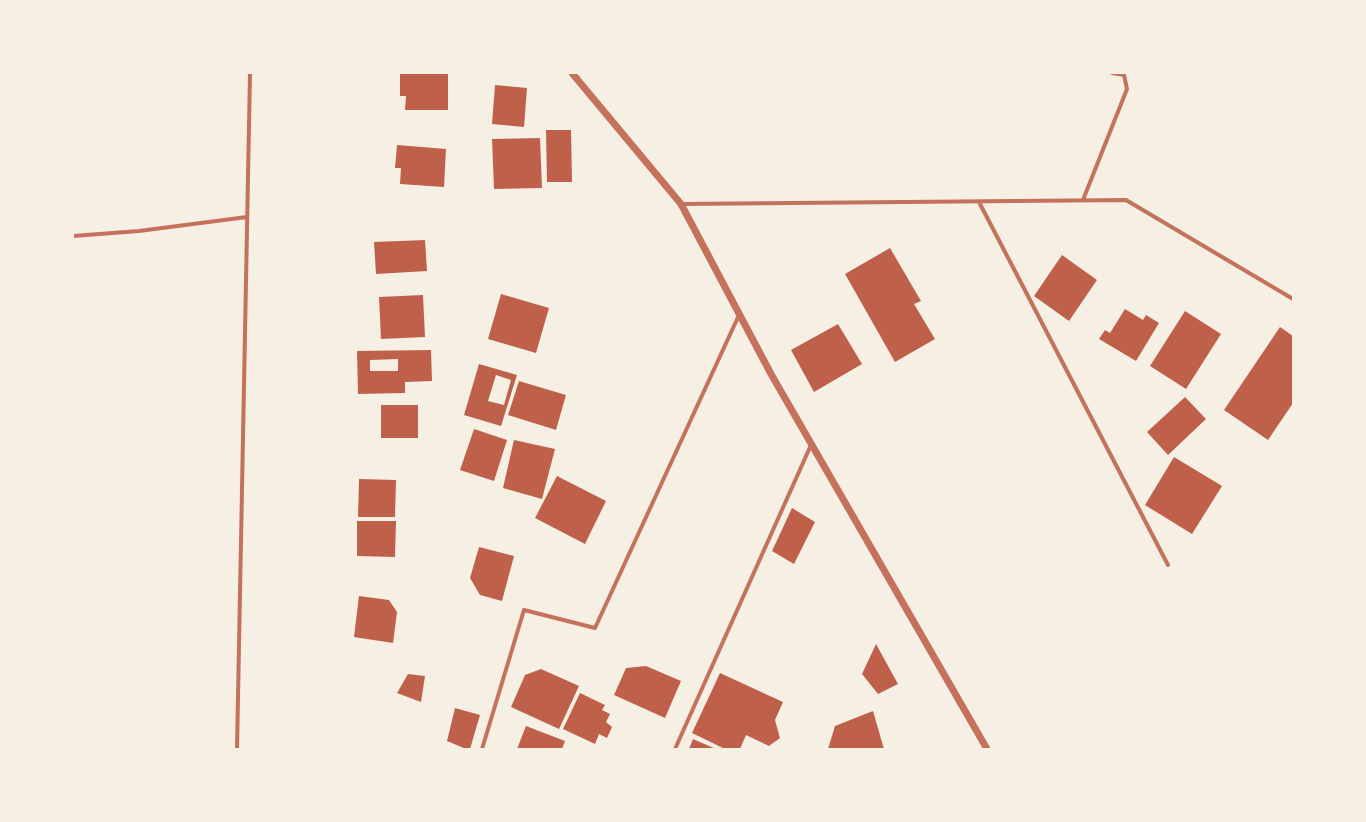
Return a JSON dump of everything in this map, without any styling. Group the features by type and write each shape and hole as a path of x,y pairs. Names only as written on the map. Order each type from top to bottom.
{"street":[{"path":"237,749 250,73"},
{"path":"572,73 681,204 771,374 987,749"},
{"path":"1083,200 1127,89 1124,76 1112,73"},
{"path":"681,204 1126,200 1293,299"},
{"path":"978,202 1168,564"},
{"path":"73,236 140,231 247,217"},
{"path":"482,749 524,610 595,628 739,314"},
{"path":"675,749 811,444"}],"building":[{"path":"400,74 448,74 448,110 405,110 406,96 400,96"},
{"path":"495,85 527,88 524,127 492,124"},
{"path":"546,130 571,130 572,182 547,182"},
{"path":"540,138 542,188 494,189 492,139"},
{"path":"397,145 446,149 444,187 400,184 401,168 395,168"},
{"path":"425,240 427,271 376,274 374,242"},
{"path":"890,248 921,301 914,304 935,339 895,362 845,274"},
{"path":"1062,255 1097,280 1069,321 1034,296"},
{"path":"501,294 549,308 536,353 488,339"},
{"path":"423,295 425,337 381,339 379,297"},
{"path":"1125,309 1143,320 1146,315 1159,323 1136,361 1099,339 1105,330 1110,333"},
{"path":"1185,311 1221,334 1186,389 1150,366"},
{"path":"838,324 862,364 814,392 791,350"},
{"path":"1280,327 1293,336 1293,403 1268,440 1224,410"},
{"path":"431,350 432,381 405,382 405,393 358,394 357,351","holes":["398,359 398,371 370,371 370,360"]},
{"path":"479,364 517,375 501,426 464,415","holes":["496,375 511,380 504,405 488,401"]},
{"path":"519,381 566,395 556,430 508,415"},
{"path":"1185,397 1206,419 1168,455 1147,432"},
{"path":"381,405 418,405 418,438 381,438"},
{"path":"474,429 507,440 494,481 460,470"},
{"path":"514,440 555,449 542,499 503,488"},
{"path":"1174,457 1222,486 1192,534 1145,505"},
{"path":"557,476 606,501 585,544 535,518"},
{"path":"359,479 396,480 395,517 358,517"},
{"path":"792,508 815,522 794,564 772,551"},
{"path":"357,521 396,521 395,557 357,556"},
{"path":"479,547 514,556 502,601 480,595 470,578"},
{"path":"359,596 389,600 397,612 393,643 354,637"},
{"path":"876,644 898,684 878,694 862,674"},
{"path":"646,666 681,681 665,718 614,695 626,668"},
{"path":"541,669 579,686 559,729 511,707 525,675"},
{"path":"720,673 783,702 775,720 780,738 769,746 746,735 740,749 725,749 692,733"},
{"path":"408,674 425,676 421,702 397,693"},
{"path":"580,693 605,705 602,710 610,714 606,722 612,727 607,738 599,734 595,744 563,729"},
{"path":"455,708 480,715 470,749 466,749 447,741"},
{"path":"873,711 884,749 828,749 835,726"},
{"path":"526,726 565,741 562,749 517,749"},
{"path":"693,739 716,749 689,749"}]}
